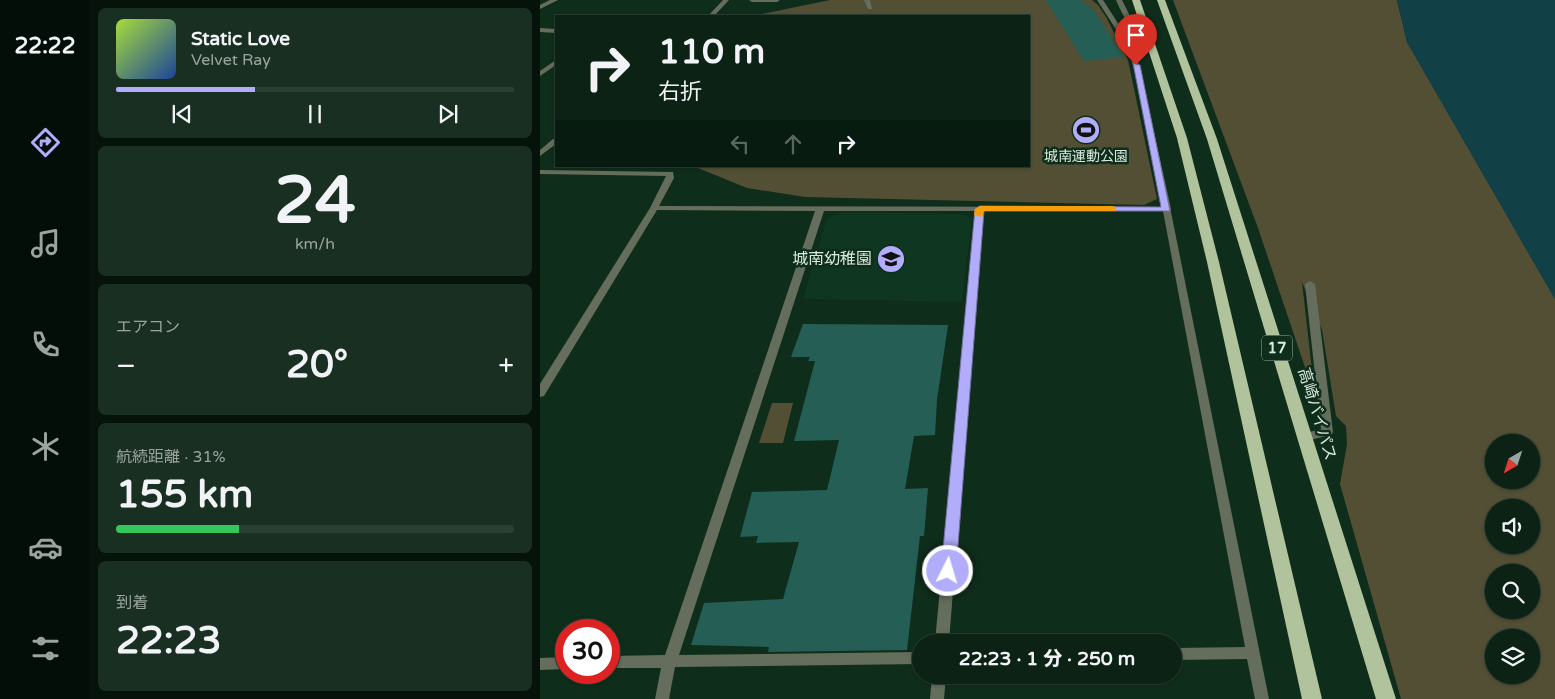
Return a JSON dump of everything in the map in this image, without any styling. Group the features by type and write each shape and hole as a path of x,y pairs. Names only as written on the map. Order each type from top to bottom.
{"highway":[{"path":"1136,0 1182,138 1213,262 1312,699"},
{"name":"高崎バイパス","path":"1161,0 1212,139 1386,699"}],"street":[{"path":"540,7 555,0"},
{"path":"712,15 726,0"},
{"path":"752,0 777,0"},
{"path":"867,0 870,8"},
{"path":"1100,0 1131,48 1138,73 1167,209 1262,699"},
{"path":"1118,0 1130,25 1153,50"},
{"path":"540,30 555,31"},
{"path":"540,74 555,63"},
{"path":"540,154 555,142"},
{"path":"540,172 670,174 670,178 654,208 540,393"},
{"path":"654,208 1167,209"},
{"path":"662,699 670,660 820,209"},
{"path":"943,634 980,209"},
{"path":"1306,437 1327,432 1310,284"},
{"path":"1182,654 1254,653"},
{"path":"620,662 912,658"},
{"path":"540,664 555,663"},
{"path":"936,699 938,684"}],"shaded area":[{"name":"城南運動公園","path":"830,0 1092,0 1106,17 1128,60 1157,199 1144,205 805,197 747,188 695,167 1030,167 1030,15 757,15"},
{"path":"1173,0 1397,0 1407,42 1555,299 1555,699 1401,699 1340,484 1347,444 1346,426 1336,416 1322,330 1302,282 1315,397 1258,228"},
{"name":"城南幼稚園","path":"840,212 963,214 972,219 962,302 803,299 827,219"},
{"path":"772,403 793,403 783,443 759,443"}],"water":[{"path":"1397,0 1555,0 1555,299 1407,42"}],"building":[{"path":"1046,0 1080,0 1094,10 1124,57 1084,61"},
{"path":"803,324 948,325 937,400 935,435 914,436 905,489 928,488 924,536 920,536 907,650 768,652 769,647 691,645 704,603 783,599 799,542 756,543 758,536 740,537 752,492 827,490 839,440 794,441 815,361 808,361 810,357 791,357"}],"slow traffic":[{"path":"979,215 980,209 1112,209"}],"place":[{"name":"城南運動公園","path":"1086,130"},
{"name":"城南幼稚園","path":"891,259"}],"route":[{"path":"948,571 980,209 1167,209 1136,65"}]}
